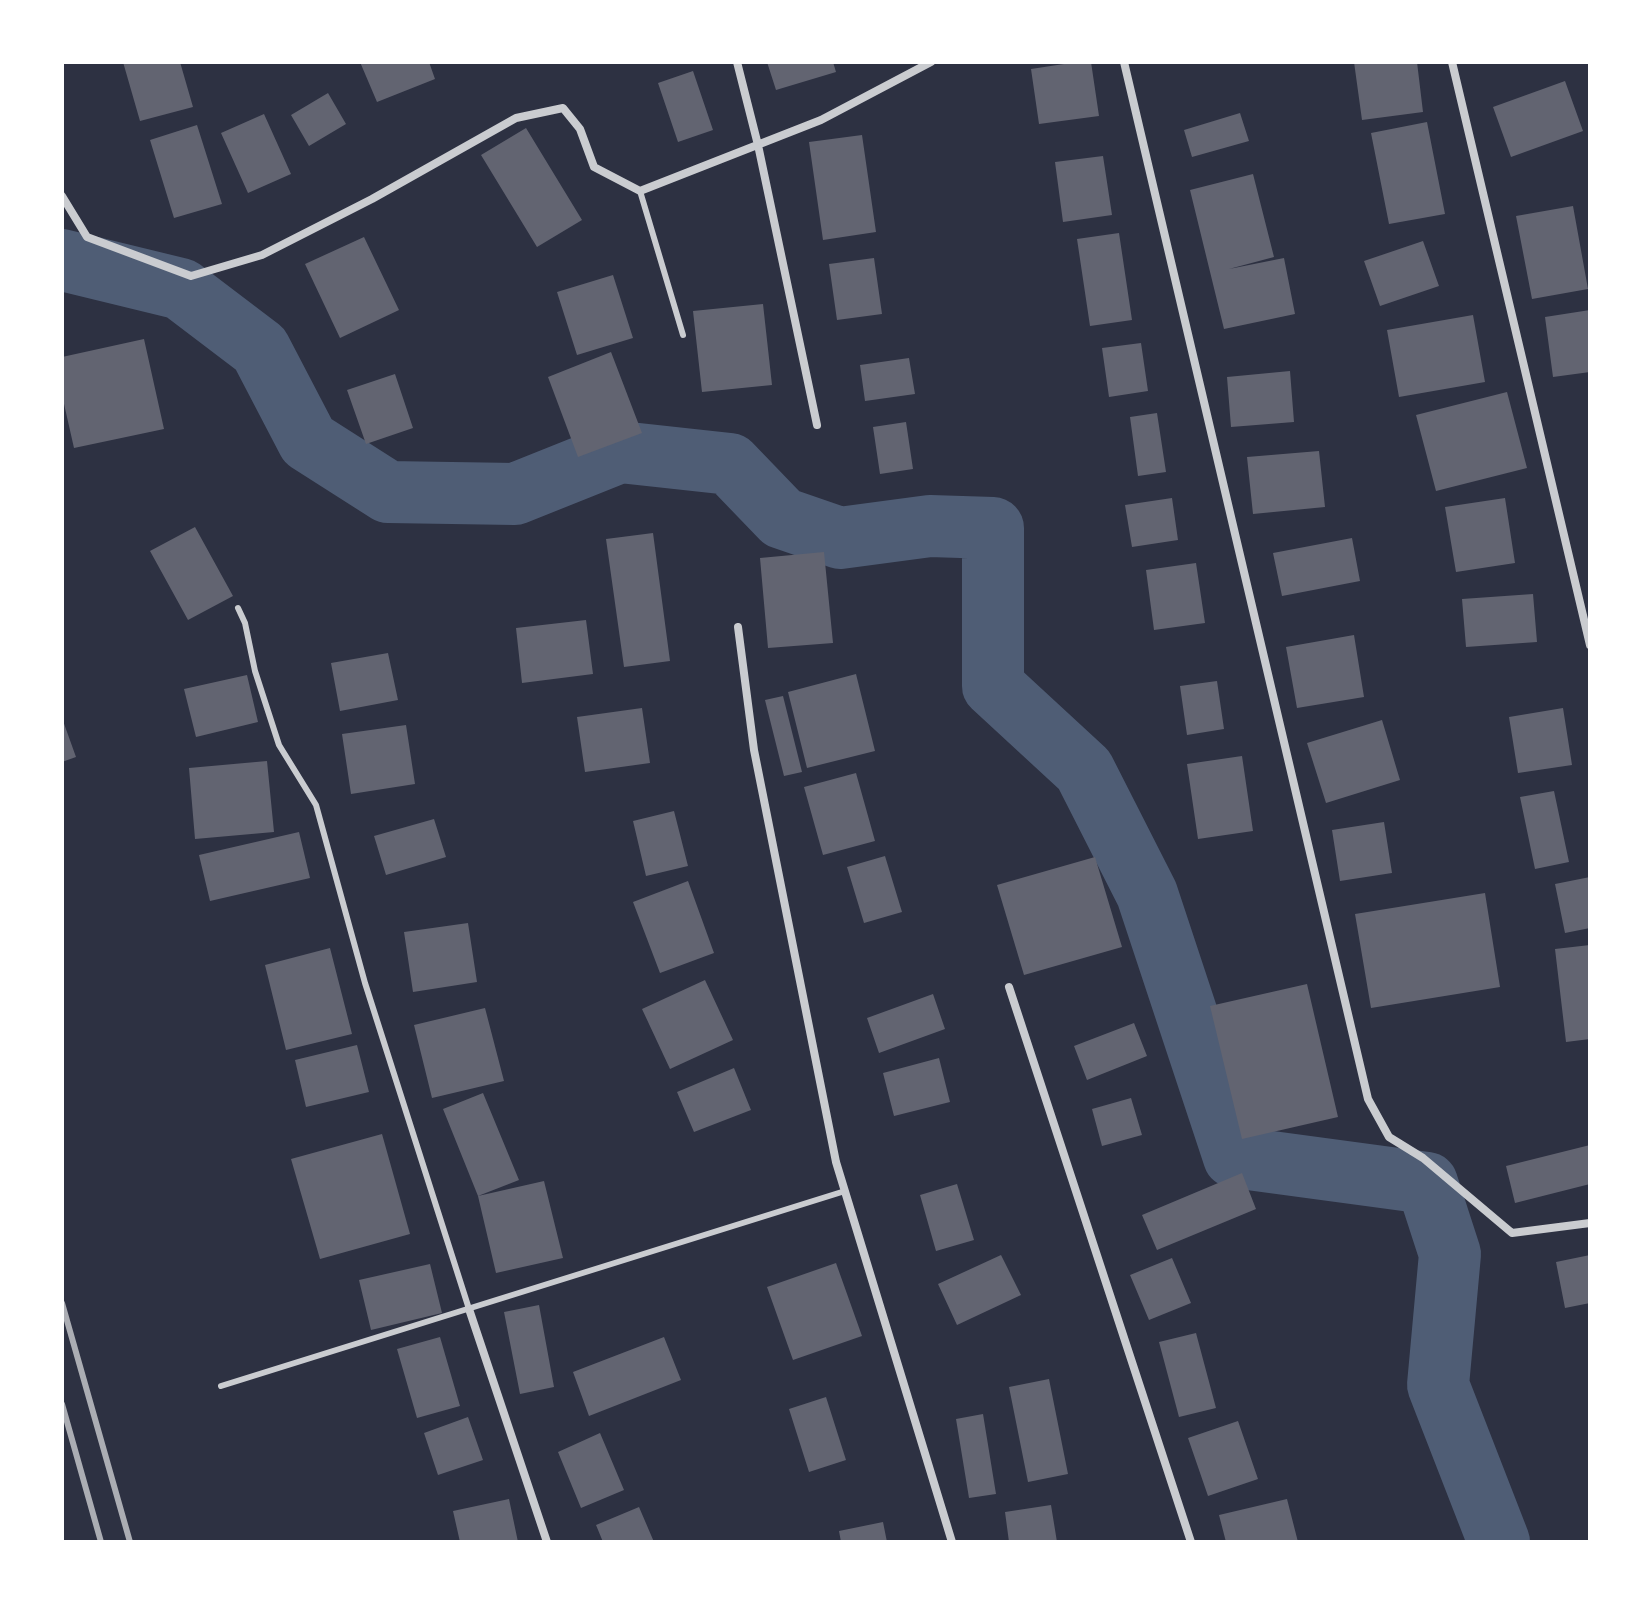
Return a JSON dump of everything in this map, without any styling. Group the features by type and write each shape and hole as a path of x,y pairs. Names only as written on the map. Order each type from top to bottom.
{"street":[{"path":"737,62 758,145 817,425"},
{"path":"62,196 87,237 191,276 262,255 372,199 516,118 563,108 580,129 594,167 640,191 821,120 931,62"},
{"path":"1124,62 1368,1099 1389,1137 1423,1158 1512,1233 1590,1223"},
{"path":"1452,62 1590,645"},
{"path":"738,627 754,750 836,1162 952,1542"},
{"path":"1009,987 1191,1542"},
{"path":"469,1309 547,1542"}],"lane":[{"path":"640,191 683,335"},
{"path":"238,608 245,623 255,671 279,745 316,805 365,983 469,1309"},
{"path":"221,1386 845,1191"}],"building":[{"path":"123,62 180,62 193,107 140,121"},
{"path":"360,62 429,62 435,79 377,102"},
{"path":"767,62 833,62 836,72 776,90"},
{"path":"1091,62 1099,116 1039,124 1031,69"},
{"path":"1354,62 1417,62 1423,112 1362,120"},
{"path":"693,71 713,130 678,142 658,83"},
{"path":"1565,81 1583,131 1511,157 1493,107"},
{"path":"328,93 346,124 309,146 291,115"},
{"path":"1240,113 1249,141 1192,157 1184,130"},
{"path":"264,114 291,174 248,193 221,133"},
{"path":"1427,122 1445,214 1389,224 1371,133"},
{"path":"197,125 222,204 174,218 150,140"},
{"path":"526,128 582,220 537,247 481,155"},
{"path":"862,135 876,232 823,240 809,142"},
{"path":"1103,156 1112,215 1063,222 1055,162"},
{"path":"1253,174 1274,257 1229,269 1284,258 1295,314 1224,329 1190,190"},
{"path":"1573,206 1588,289 1532,299 1516,216"},
{"path":"1119,233 1132,320 1090,326 1077,239"},
{"path":"364,237 399,310 340,338 305,264"},
{"path":"1423,241 1439,286 1380,306 1364,261"},
{"path":"874,258 882,314 837,320 829,264"},
{"path":"613,275 633,338 577,355 557,292"},
{"path":"763,304 772,385 702,392 693,311"},
{"path":"1590,310 1590,372 1553,377 1545,317"},
{"path":"1473,315 1485,382 1399,397 1387,330"},
{"path":"144,339 164,429 74,448 62,395 62,357"},
{"path":"1141,343 1148,391 1109,397 1102,348"},
{"path":"611,352 642,433 578,457 548,377"},
{"path":"909,358 915,394 865,401 860,365"},
{"path":"1290,371 1294,422 1231,427 1227,377"},
{"path":"395,374 413,428 366,444 347,390"},
{"path":"1507,392 1527,468 1436,491 1416,415"},
{"path":"1157,413 1166,472 1138,476 1130,417"},
{"path":"906,422 913,469 880,474 873,427"},
{"path":"1319,451 1325,507 1253,514 1247,457"},
{"path":"1172,498 1178,540 1132,547 1125,505"},
{"path":"1505,498 1515,563 1456,572 1445,507"},
{"path":"195,527 233,596 188,620 150,551"},
{"path":"653,533 670,661 624,667 606,539"},
{"path":"1352,538 1360,581 1282,596 1273,553"},
{"path":"824,552 833,643 768,648 760,558"},
{"path":"1196,563 1205,623 1154,630 1146,570"},
{"path":"1533,594 1537,642 1466,647 1462,599"},
{"path":"586,620 593,674 522,683 516,628"},
{"path":"1354,635 1364,697 1297,708 1286,647"},
{"path":"388,653 398,700 340,711 331,663"},
{"path":"856,674 875,751 807,768 788,692"},
{"path":"247,675 258,722 196,737 184,689"},
{"path":"1217,681 1224,729 1187,735 1180,686"},
{"path":"783,696 802,772 784,776 765,700"},
{"path":"642,708 650,763 585,772 577,717"},
{"path":"1563,708 1572,765 1518,773 1509,717"},
{"path":"62,718 76,757 62,762"},
{"path":"1382,720 1400,780 1326,803 1307,743"},
{"path":"406,725 415,784 351,794 342,734"},
{"path":"1242,756 1253,831 1198,839 1187,764"},
{"path":"267,761 274,832 195,839 189,768"},
{"path":"856,773 875,841 823,855 804,787"},
{"path":"1554,791 1569,862 1535,869 1520,797"},
{"path":"674,811 688,866 646,876 633,821"},
{"path":"434,819 446,857 386,875 374,836"},
{"path":"1384,822 1392,873 1340,881 1332,830"},
{"path":"299,832 310,878 210,901 199,855"},
{"path":"885,856 902,912 864,923 847,867"},
{"path":"1095,857 1122,947 1024,975 997,885"},
{"path":"1590,877 1590,928 1565,933 1555,884"},
{"path":"688,881 714,953 660,973 633,902"},
{"path":"1485,893 1500,987 1371,1008 1355,914"},
{"path":"468,923 477,982 413,992 404,932"},
{"path":"1590,945 1590,1039 1566,1042 1555,949"},
{"path":"330,948 352,1034 286,1050 265,965"},
{"path":"705,980 733,1040 670,1069 642,1009"},
{"path":"1307,984 1338,1117 1242,1139 1210,1006"},
{"path":"933,994 945,1029 879,1053 867,1018"},
{"path":"485,1008 504,1081 432,1098 414,1025"},
{"path":"1134,1023 1147,1056 1087,1080 1074,1046"},
{"path":"357,1045 369,1092 306,1107 295,1060"},
{"path":"939,1058 950,1102 894,1116 883,1073"},
{"path":"734,1068 751,1110 694,1132 677,1092"},
{"path":"483,1093 519,1180 478,1196 443,1109"},
{"path":"1131,1098 1142,1135 1102,1146 1092,1109"},
{"path":"382,1134 410,1234 320,1259 291,1159"},
{"path":"1590,1145 1590,1184 1515,1203 1506,1166"},
{"path":"1242,1173 1256,1209 1157,1250 1142,1215"},
{"path":"544,1181 563,1258 496,1273 478,1196"},
{"path":"957,1184 974,1240 936,1251 920,1195"},
{"path":"1001,1255 1021,1295 957,1325 938,1284"},
{"path":"1590,1255 1590,1303 1565,1308 1556,1262"},
{"path":"1172,1258 1191,1303 1149,1320 1130,1275"},
{"path":"836,1263 862,1336 793,1360 767,1287"},
{"path":"430,1264 442,1313 371,1330 359,1280"},
{"path":"539,1305 554,1387 520,1394 504,1312"},
{"path":"1196,1333 1216,1408 1179,1417 1159,1342"},
{"path":"440,1337 460,1406 417,1418 397,1349"},
{"path":"664,1337 681,1380 589,1416 573,1372"},
{"path":"1049,1379 1068,1474 1028,1482 1009,1387"},
{"path":"826,1397 846,1460 809,1472 789,1409"},
{"path":"983,1414 996,1494 969,1498 956,1419"},
{"path":"468,1417 483,1460 438,1475 424,1433"},
{"path":"1238,1421 1258,1479 1208,1496 1188,1438"},
{"path":"600,1433 624,1490 581,1508 558,1452"},
{"path":"509,1499 518,1542 460,1542 453,1511"},
{"path":"1287,1499 1298,1542 1226,1542 1219,1515"},
{"path":"1051,1505 1057,1542 1009,1542 1005,1512"},
{"path":"639,1507 654,1542 603,1542 596,1525"},
{"path":"883,1522 887,1542 841,1542 839,1531"}],"waterway":[{"path":"62,260 181,289 260,349 308,441 388,492 515,494 620,452 730,464 782,518 840,538 930,526 993,528 993,686 1084,770 1147,894 1234,1157 1427,1183 1450,1254 1438,1385 1499,1542"}],"railway":[{"path":"62,1303 130,1542"},
{"path":"62,1404 101,1542"}]}
